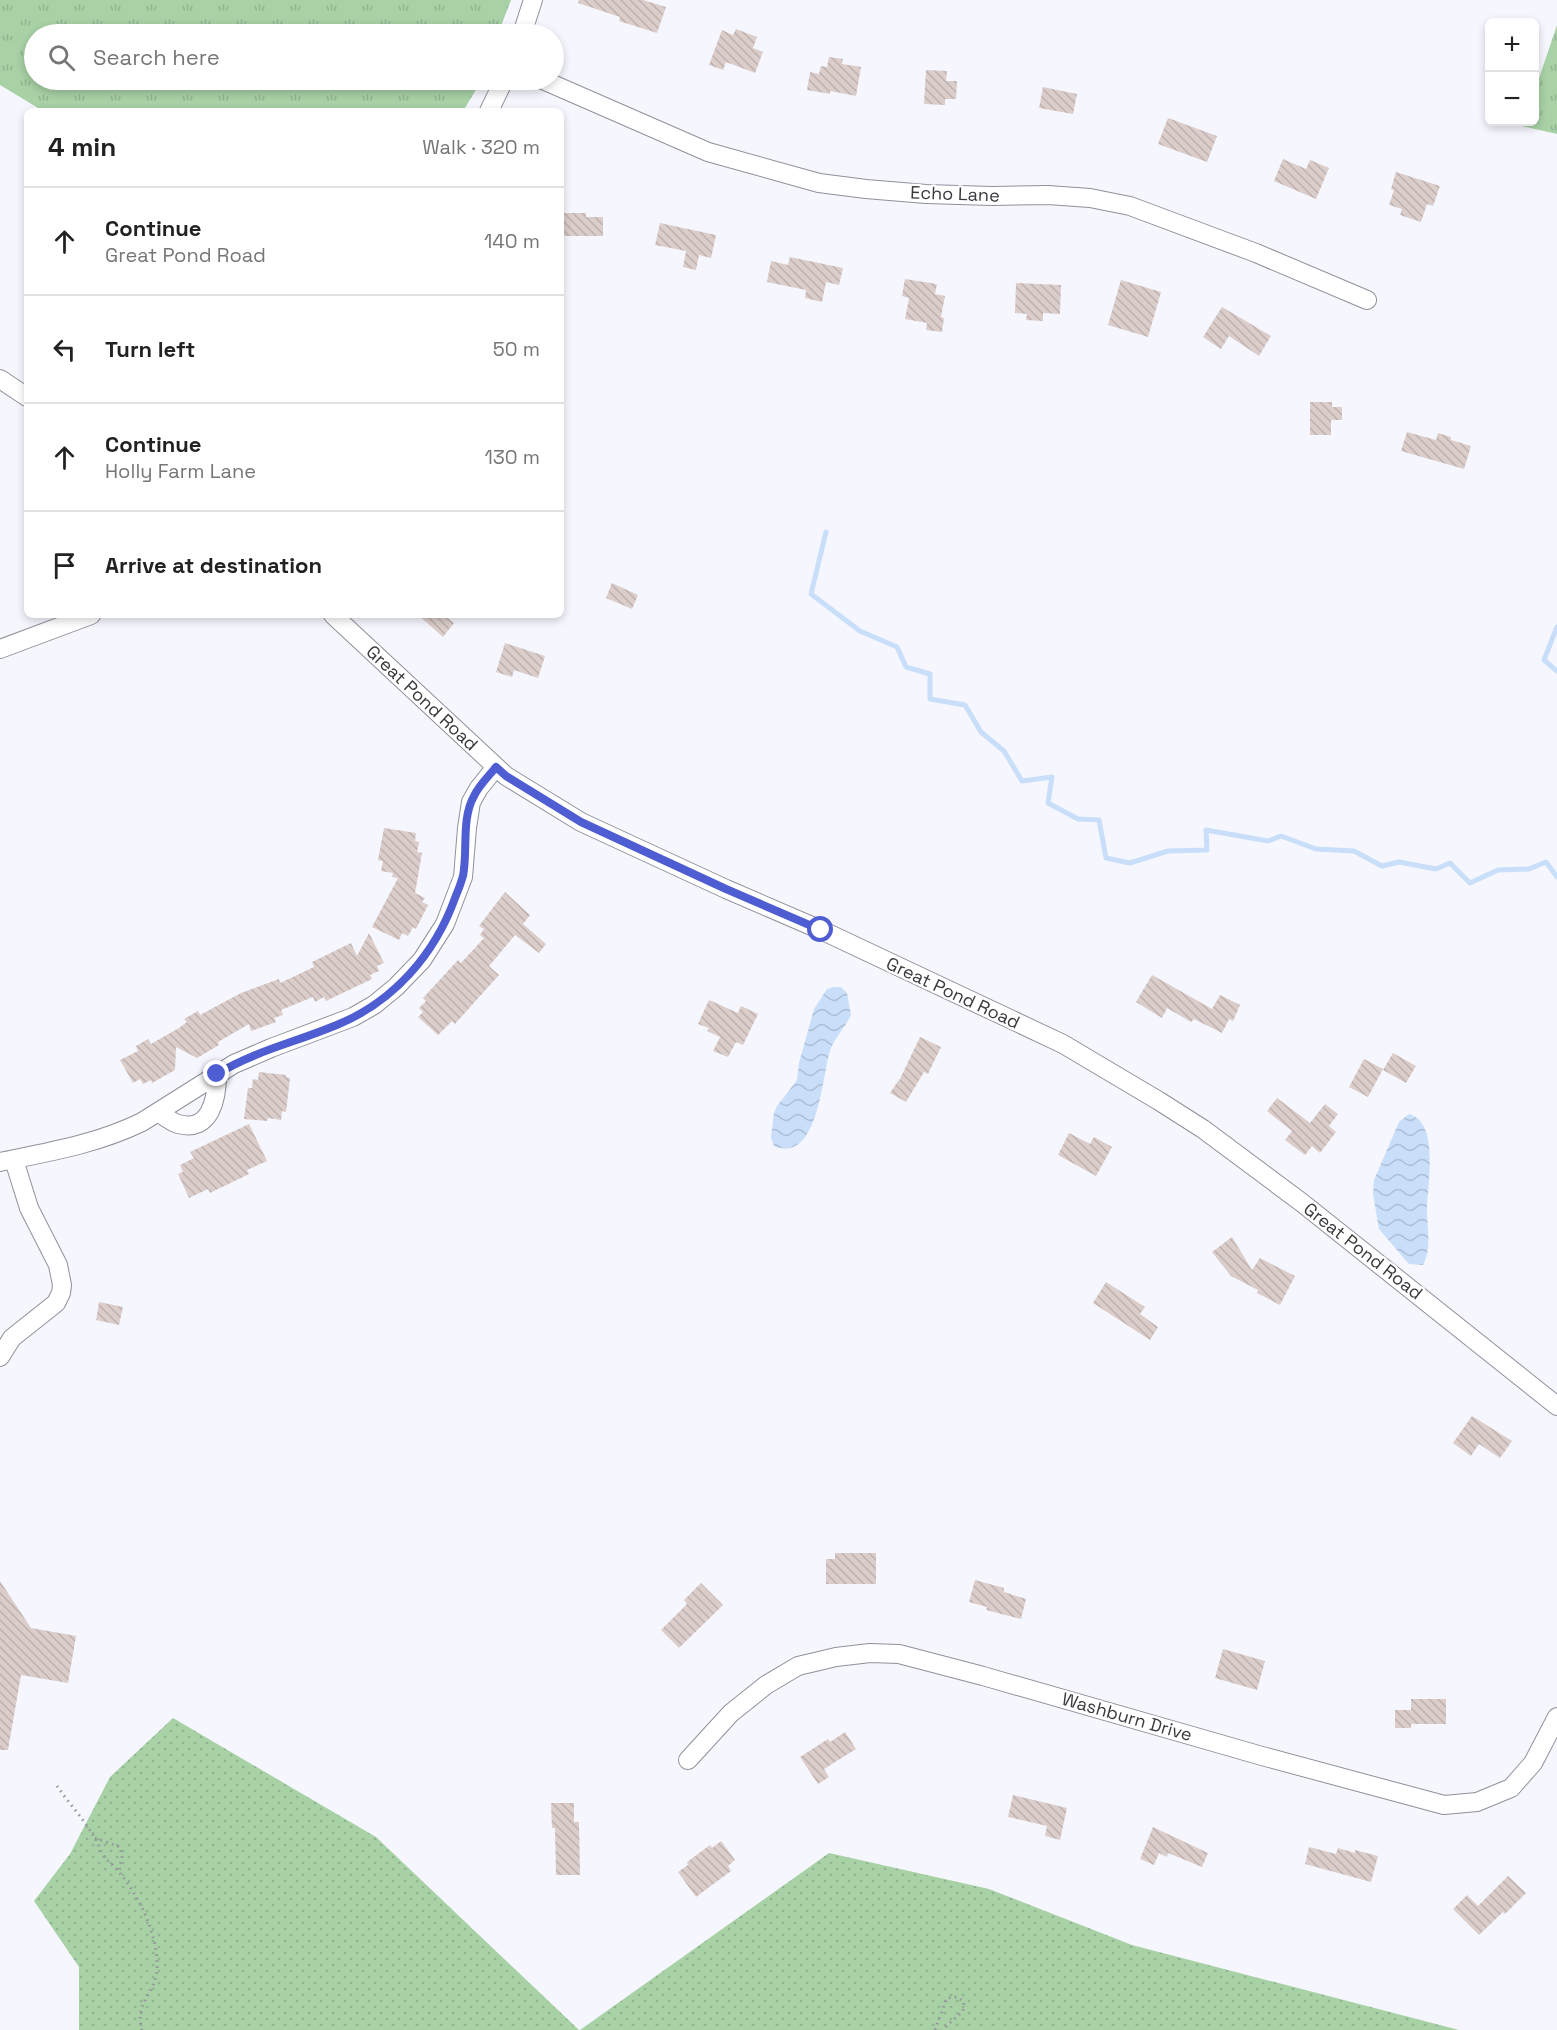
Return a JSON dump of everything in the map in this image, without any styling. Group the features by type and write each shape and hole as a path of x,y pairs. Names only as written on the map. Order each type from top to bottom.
{"street":[{"path":"525,24 533,0"},
{"name":"Echo Lane","path":"564,89 708,152 819,183 926,194 1048,195 1090,198 1130,206 1246,249 1367,300"},
{"path":"490,108 499,90"},
{"path":"0,379 24,395"},
{"path":"0,649 83,618"},
{"name":"Great Pond Road","path":"336,618 506,776 581,822 821,930 1063,1044 1203,1129 1301,1202 1557,1406"},
{"path":"0,1357 12,1338 56,1303 62,1285 58,1265 7,1161 102,1139 133,1126 217,1074 255,1054 339,1024 385,998 418,965 446,924 463,877 471,802 496,767"},
{"path":"158,1112 177,1124 189,1125 202,1122 213,1108 217,1092 217,1074"},
{"name":"Washburn Drive","path":"688,1760 731,1713 766,1685 798,1666 836,1657 870,1653 899,1654 973,1673 1262,1756 1444,1805 1477,1802 1511,1788 1533,1763 1557,1717"}],"path":[{"path":"57,1786 140,1904 152,1933 158,1965 155,1984 140,2009 142,2030"},
{"path":"95,1838 120,1847 122,1857 119,1872"},
{"path":"935,2030 947,1998 957,1997 964,2002 963,2012 942,2030"}],"green space":[{"path":"0,0 511,0 502,24 24,24 24,90 476,90 465,108 38,108 0,85"},
{"path":"1557,25 1557,134 1522,126 1539,126 1539,78"},
{"path":"173,1718 376,1837 579,2030 79,2030 79,1967 34,1901 70,1854 110,1777"},
{"path":"829,1853 989,1889 1132,1945 1459,2030 580,2030"}],"water":[{"path":"841,987 847,993 851,1015 830,1051 816,1115 809,1131 800,1143 789,1148 774,1146 771,1138 774,1113 797,1080 799,1063 814,1009 827,989"},
{"path":"1409,1114 1419,1119 1425,1129 1430,1156 1427,1209 1428,1245 1423,1265 1409,1264 1379,1229 1373,1194 1374,1180 1399,1122"}],"building":[{"path":"579,0 643,0 666,7 657,33 619,21 620,17 578,3"},
{"path":"736,29 757,37 753,48 763,52 755,73 726,62 723,70 709,65 722,30 733,35"},
{"path":"829,57 843,59 842,64 861,67 856,96 830,91 830,94 807,90 810,72 819,74 821,66 827,67"},
{"path":"926,70 947,71 946,81 957,81 956,99 945,99 945,105 924,104"},
{"path":"1043,87 1077,94 1073,114 1039,108"},
{"path":"1168,118 1217,136 1207,162 1158,144"},
{"path":"1283,159 1306,169 1310,160 1329,168 1316,199 1274,181"},
{"path":"1396,172 1440,186 1433,206 1427,204 1421,222 1400,215 1402,209 1389,205"},
{"path":"564,213 586,213 586,217 603,217 603,236 564,236"},
{"path":"660,223 716,235 711,258 699,255 696,270 683,267 686,251 655,245"},
{"path":"790,257 843,268 839,285 826,282 822,302 805,298 806,290 767,282 771,261 788,265"},
{"path":"905,279 937,284 935,294 945,296 941,317 944,318 942,332 926,330 927,323 905,319 909,298 902,296"},
{"path":"1121,280 1161,292 1148,337 1108,325"},
{"path":"1016,283 1061,285 1060,314 1043,313 1043,321 1026,320 1027,314 1015,313"},
{"path":"1222,307 1271,336 1259,356 1229,336 1221,349 1203,337"},
{"path":"1310,402 1332,402 1332,407 1342,407 1342,420 1331,420 1331,435 1310,435"},
{"path":"1407,432 1436,440 1438,433 1471,446 1464,469 1401,451"},
{"path":"612,583 638,595 632,609 606,598"},
{"path":"421,618 448,618 454,623 443,637"},
{"path":"505,643 545,656 538,678 514,670 512,677 496,672"},
{"path":"384,828 416,833 415,841 419,842 417,852 422,853 415,893 425,898 422,902 428,905 416,929 413,927 408,936 402,933 399,940 372,927 398,878 392,877 393,873 381,871 383,861 378,860"},
{"path":"505,892 530,915 523,924 546,944 539,953 515,935 489,966 499,975 455,1024 452,1021 438,1035 418,1017 423,1012 419,1008 426,1001 423,998 458,960 461,963 484,938 480,935 484,929 479,926"},
{"path":"369,933 384,963 377,966 379,971 370,975 372,979 326,1001 324,997 315,1002 313,997 281,1010 283,1015 274,1018 276,1022 251,1031 249,1024 218,1042 219,1045 197,1058 176,1047 175,1070 152,1083 151,1080 143,1084 140,1079 133,1083 120,1060 138,1051 136,1046 148,1039 151,1044 179,1028 187,1022 184,1019 198,1011 200,1015 241,993 279,979 280,983 314,967 312,962 351,943 357,956"},
{"path":"1152,975 1212,1009 1220,995 1240,1005 1233,1021 1229,1019 1222,1033 1194,1019 1191,1022 1167,1008 1162,1018 1136,1002"},
{"path":"709,1000 738,1013 741,1006 758,1014 743,1045 736,1042 728,1057 713,1051 720,1037 707,1031 709,1028 698,1024"},
{"path":"920,1037 941,1047 928,1074 924,1072 906,1102 890,1093 899,1081"},
{"path":"1393,1053 1416,1066 1406,1083 1383,1070"},
{"path":"1364,1059 1383,1069 1368,1097 1349,1087"},
{"path":"259,1072 286,1075 290,1078 286,1112 282,1111 281,1120 244,1119 248,1088 252,1088 253,1079 258,1080"},
{"path":"1277,1098 1310,1123 1325,1104 1338,1114 1329,1126 1336,1132 1320,1153 1312,1146 1305,1155 1285,1140 1292,1131 1267,1111"},
{"path":"249,1124 267,1161 247,1170 249,1174 210,1193 208,1189 189,1198 178,1174 183,1172 180,1165 194,1158 190,1152"},
{"path":"1069,1133 1090,1144 1094,1137 1112,1147 1096,1176 1058,1155"},
{"path":"1232,1237 1252,1270 1260,1258 1295,1276 1280,1305 1231,1276 1212,1252"},
{"path":"1106,1282 1145,1307 1140,1314 1158,1327 1150,1340 1093,1303"},
{"path":"99,1302 123,1307 119,1325 96,1320"},
{"path":"1472,1416 1512,1441 1500,1458 1479,1444 1471,1456 1453,1443"},
{"path":"835,1553 876,1553 876,1584 826,1584 826,1559 835,1559"},
{"path":"975,1580 1004,1588 1004,1592 1026,1599 1021,1619 986,1610 987,1607 969,1602"},
{"path":"0,1581 31,1628 76,1636 68,1683 21,1675 8,1750 0,1750"},
{"path":"701,1583 723,1605 679,1648 661,1630 687,1604 684,1600"},
{"path":"1223,1649 1265,1661 1257,1690 1215,1678"},
{"path":"1411,1699 1446,1699 1446,1724 1411,1724 1411,1728 1395,1728 1395,1710 1411,1710"},
{"path":"845,1732 856,1749 824,1769 829,1777 818,1784 800,1757 828,1739 830,1742"},
{"path":"1013,1795 1067,1808 1060,1840 1045,1836 1047,1826 1008,1817"},
{"path":"551,1803 574,1803 574,1822 579,1822 580,1875 556,1875 555,1828 552,1828"},
{"path":"1153,1827 1208,1853 1202,1867 1168,1853 1167,1857 1159,1853 1154,1865 1140,1859"},
{"path":"721,1841 735,1860 728,1866 731,1871 696,1897 678,1872 688,1865 687,1862 710,1845 712,1848"},
{"path":"1309,1847 1336,1854 1338,1848 1378,1856 1371,1882 1305,1864"},
{"path":"1508,1876 1526,1893 1479,1935 1453,1909 1467,1895 1478,1906"}],"waterway":[{"path":"826,532 811,594 860,631 897,647 906,667 930,674 930,699 965,705 981,732 1004,751 1022,781 1052,777 1048,803 1078,819 1099,820 1106,858 1130,863 1168,851 1207,850 1206,830 1268,841 1281,836 1316,849 1354,851 1382,866 1399,862 1436,869 1450,863 1470,883 1498,870 1529,869 1546,862 1557,877"},
{"path":"1557,627 1544,660 1557,671"}],"route":[{"path":"217,1074 246,1058 339,1024 364,1011 385,998 418,965 446,924 450,914 463,877 471,802 496,767 506,776 581,822 821,930"}]}
